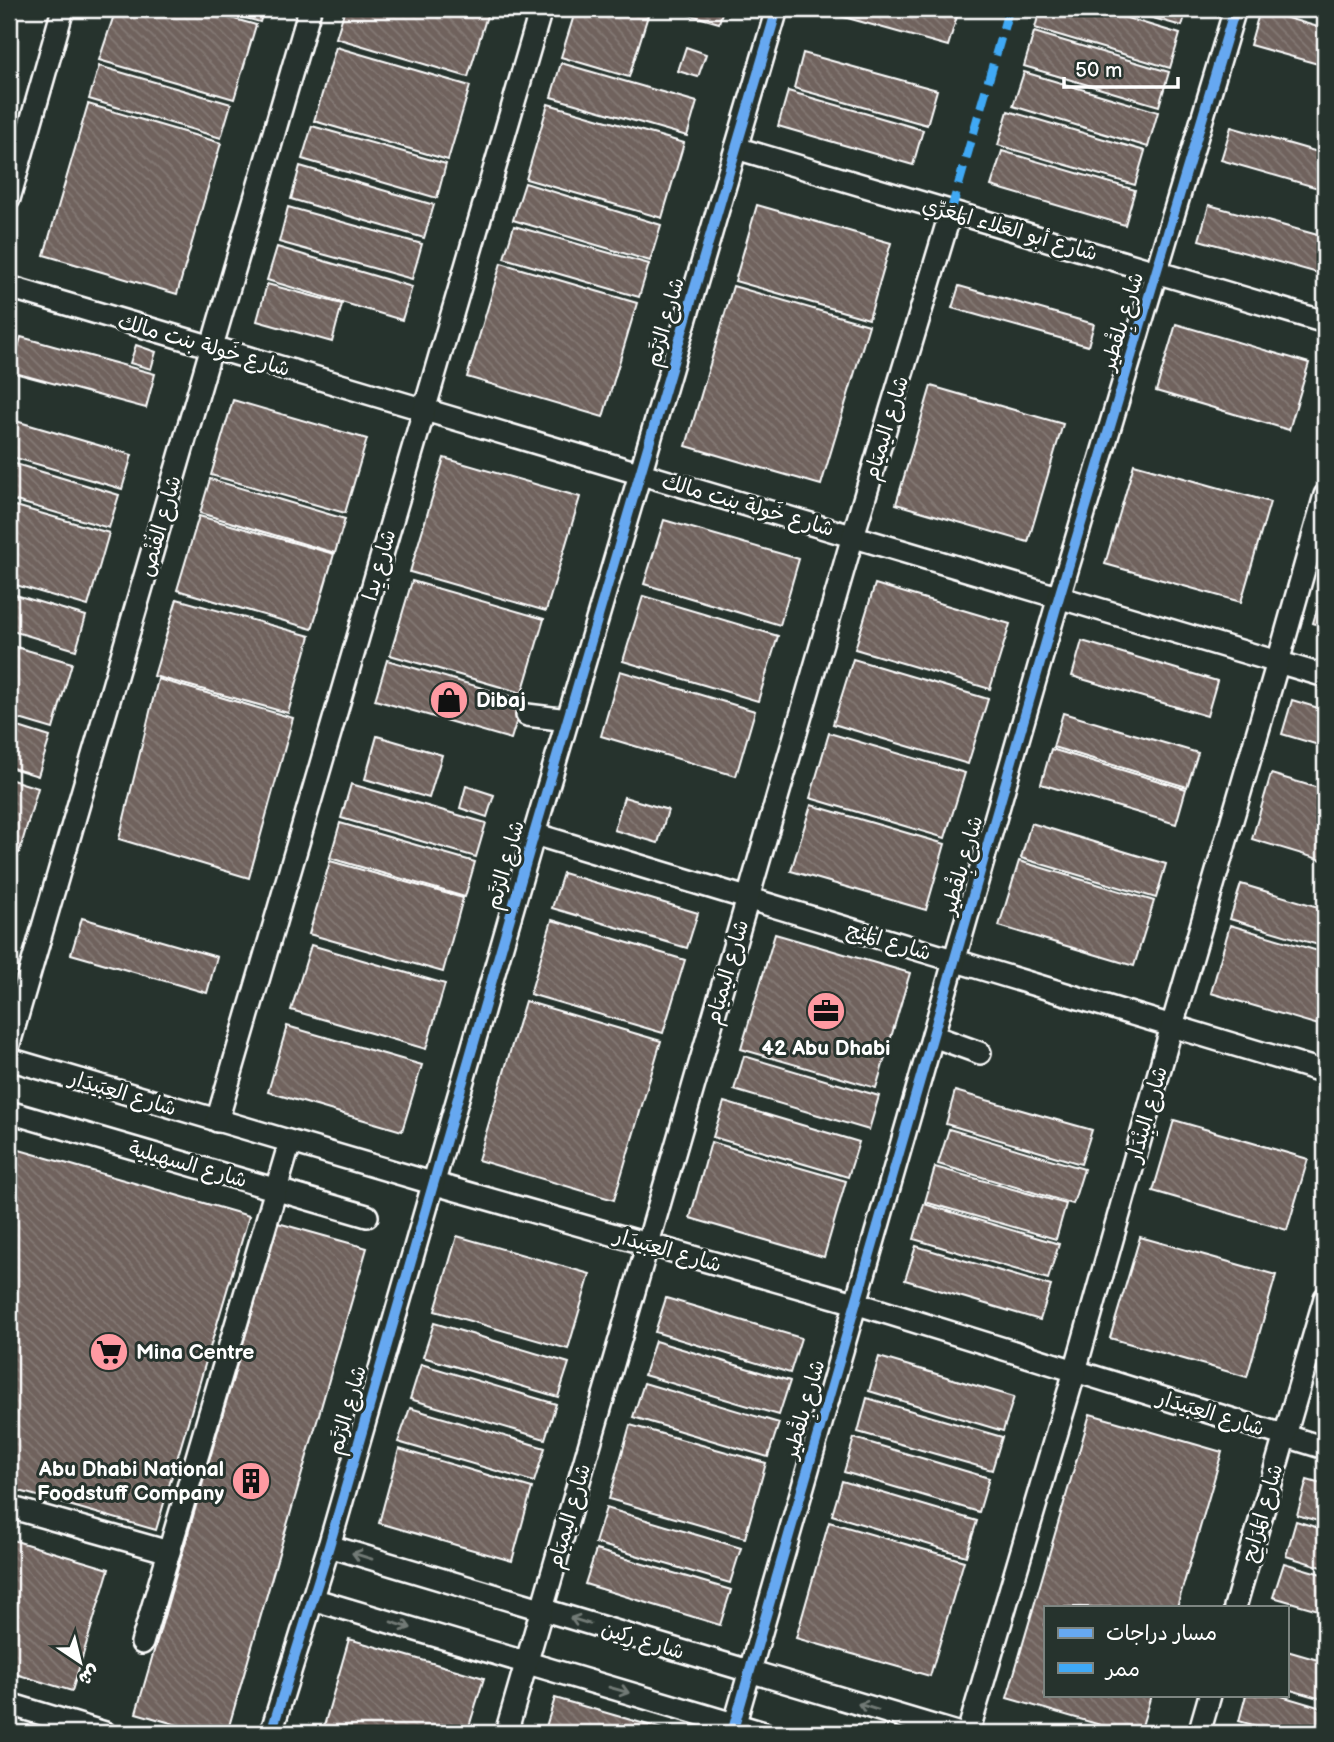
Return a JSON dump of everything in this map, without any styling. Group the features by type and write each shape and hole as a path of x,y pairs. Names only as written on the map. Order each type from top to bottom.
{"street":[{"path":"9,200 63,9"},
{"name":"شارع الفُنْص","path":"9,1044 310,9"},
{"name":"شارع يِدا","path":"217,1121 541,9"},
{"name":"شارع الرُتَم","path":"271,1733 329,1546 432,1183 777,9"},
{"name":"شارع بِلقْطير","path":"733,1729 1059,597 1235,9"},
{"name":"شارع أبو العَلاء المَعَرِّي","path":"736,148 1325,321"},
{"name":"شارع اليميَام","path":"506,1733 853,536 951,212"},
{"name":"شارع خَولة بنت مالك","path":"9,287 1325,676"},
{"name":"شارع البِنْدَار","path":"968,1733 1075,1371 1325,495"},
{"path":"527,715 568,720"},
{"name":"شارع المَيْج","path":"534,834 1325,1072"},
{"path":"933,1036 980,1053"},
{"name":"شارع العِبَيدَار","path":"9,1059 855,1303 1325,1448"},
{"name":"شارع السهيلية","path":"9,1112 367,1216"},
{"path":"142,1643 290,1142"},
{"name":"شارع المَرَايِح","path":"1235,1606 1325,1298"},
{"path":"9,1507 169,1552"},
{"name":"شارع رِكِين","path":"329,1546 957,1733"},
{"path":"312,1599 527,1663 733,1729 764,1733"},
{"path":"1199,1733 1210,1696"},
{"path":"9,1704 104,1733"}],"building":[{"path":"116,9 199,9 256,25 234,99 99,60"},
{"path":"214,9 264,9 260,22"},
{"path":"345,9 489,9 468,77 336,38"},
{"path":"576,9 650,9 629,77 561,57"},
{"path":"670,9 723,9 719,23"},
{"path":"815,9 955,9 959,10 948,46"},
{"path":"1040,9 1097,9 1180,34 1170,68 1035,28"},
{"path":"1120,9 1187,9 1182,26"},
{"path":"1294,9 1325,9 1325,18"},
{"path":"1260,10 1325,29 1325,66 1250,45"},
{"path":"1034,32 1169,72 1159,106 1024,66"},
{"path":"336,47 470,86 448,160 314,121"},
{"path":"686,47 706,54 698,77 678,71"},
{"path":"803,53 937,90 927,125 794,88"},
{"path":"561,63 697,102 687,136 551,97"},
{"path":"99,66 231,104 221,138 89,99"},
{"path":"1024,72 1158,112 1148,147 1013,106"},
{"path":"788,91 923,130 913,165 778,126"},
{"path":"88,104 221,143 177,294 44,255"},
{"path":"548,104 684,143 662,218 526,179"},
{"path":"1008,111 1145,151 1135,185 998,145"},
{"path":"312,126 446,164 437,198 302,159"},
{"path":"1231,127 1325,154 1325,190 1221,160"},
{"path":"1002,151 1135,190 1125,225 991,186"},
{"path":"300,166 434,205 424,238 291,199"},
{"path":"525,183 661,225 650,261 513,220"},
{"path":"757,205 891,243 869,319 735,281"},
{"path":"1209,205 1325,237 1325,275 1199,240"},
{"path":"288,207 422,244 412,279 279,242"},
{"path":"514,226 649,264 639,297 504,258"},
{"path":"277,247 412,287 402,320 267,280"},
{"path":"501,263 637,303 603,417 467,377"},
{"path":"267,284 342,304 332,342 257,321"},
{"path":"733,286 869,325 821,485 686,446"},
{"path":"959,286 1094,324 1088,346 952,308"},
{"path":"1176,324 1309,363 1289,430 1156,391"},
{"path":"21,337 155,374 146,408 11,372"},
{"path":"136,345 156,352 151,369 130,363"},
{"path":"931,386 1063,424 1028,542 896,504"},
{"path":"233,400 367,439 345,513 211,475"},
{"path":"9,419 132,455 122,489 9,456"},
{"path":"444,458 580,497 546,611 410,572"},
{"path":"9,462 119,495 109,528 9,499"},
{"path":"1134,464 1270,502 1241,602 1105,564"},
{"path":"210,479 345,519 335,553 200,513"},
{"path":"9,504 109,533 88,606 9,583"},
{"path":"199,516 334,554 312,629 177,590"},
{"path":"664,520 799,559 780,625 644,584"},
{"path":"412,581 544,619 522,693 390,655"},
{"path":"1325,582 1325,627 1313,623"},
{"path":"875,584 1010,624 990,689 855,649"},
{"path":"9,593 86,616 76,650 9,630"},
{"path":"643,596 778,636 758,701 623,661"},
{"path":"177,599 310,636 288,713 154,676"},
{"path":"1082,641 1217,681 1207,716 1072,676"},
{"path":"9,645 72,663 53,729 9,716"},
{"path":"853,659 988,699 968,764 833,724"},
{"name":"Dibaj","path":"387,660 523,700 511,739 375,700"},
{"path":"620,671 755,711 736,776 601,736"},
{"path":"158,679 293,718 249,878 119,839"},
{"path":"1292,700 1325,710 1325,747 1282,734"},
{"path":"1063,713 1198,753 1187,787 1053,747"},
{"path":"9,724 50,737 38,776 9,767"},
{"path":"829,733 965,773 945,838 810,798"},
{"path":"377,736 442,755 429,798 365,779"},
{"path":"1051,749 1186,789 1176,824 1041,784"},
{"path":"1271,774 1325,790 1325,861 1252,839"},
{"path":"9,779 38,788 19,853 9,850"},
{"path":"351,784 486,823 476,857 341,818"},
{"path":"466,786 494,795 487,817 460,808"},
{"path":"624,797 668,810 658,843 614,830"},
{"path":"811,805 945,844 926,910 791,871"},
{"path":"340,823 475,862 465,897 330,858"},
{"path":"1031,823 1166,864 1156,898 1021,858"},
{"path":"330,861 463,898 443,972 309,934"},
{"path":"1019,861 1154,901 1134,966 999,926"},
{"path":"563,873 698,913 687,948 552,908"},
{"path":"1241,884 1325,909 1325,947 1230,919"},
{"path":"82,918 217,957 207,993 71,954"},
{"path":"552,920 685,960 663,1033 530,994"},
{"path":"1230,925 1325,953 1325,1027 1211,993"},
{"name":"42 Abu Dhabi","path":"775,934 910,973 876,1088 741,1049"},
{"path":"311,945 445,984 426,1049 291,1010"},
{"path":"525,1001 661,1041 614,1200 478,1160"},
{"path":"287,1026 422,1065 402,1131 268,1092"},
{"path":"744,1056 879,1096 869,1130 734,1090"},
{"path":"955,1091 1092,1130 1081,1164 946,1124"},
{"path":"724,1102 859,1142 848,1177 713,1137"},
{"path":"1174,1120 1308,1159 1287,1230 1153,1191"},
{"path":"949,1129 1084,1169 1073,1204 938,1164"},
{"path":"711,1142 846,1181 824,1257 690,1218"},
{"name":"Mina Centre","path":"9,1147 249,1216 156,1530 9,1488"},
{"path":"935,1167 1066,1204 1056,1239 925,1202"},
{"path":"924,1204 1059,1244 1048,1279 914,1239"},
{"name":"Abu Dhabi National Foodstuff Company","path":"278,1223 367,1248 227,1733 206,1733 136,1713"},
{"path":"457,1236 590,1274 568,1349 435,1311"},
{"path":"1140,1237 1276,1275 1247,1377 1110,1338"},
{"path":"916,1246 1051,1286 1040,1320 905,1280"},
{"path":"666,1298 801,1338 790,1373 655,1332"},
{"path":"434,1323 569,1363 558,1397 423,1357"},
{"path":"655,1341 790,1381 779,1415 644,1375"},
{"path":"879,1357 1014,1397 1003,1431 869,1391"},
{"path":"421,1364 556,1404 545,1439 410,1399"},
{"path":"644,1383 779,1423 768,1457 633,1417"},
{"path":"867,1398 1002,1437 992,1470 858,1432"},
{"path":"410,1408 545,1448 534,1482 398,1442"},
{"path":"1090,1414 1222,1452 1177,1606 1044,1606 1044,1696 1151,1696 1140,1733 1128,1733 1007,1698"},
{"path":"630,1425 766,1463 745,1538 609,1499"},
{"path":"854,1438 989,1478 979,1512 844,1472"},
{"path":"399,1449 532,1488 512,1561 379,1523"},
{"path":"1307,1480 1325,1485 1325,1523 1297,1515"},
{"path":"842,1481 977,1521 966,1556 832,1515"},
{"path":"606,1508 741,1548 730,1583 595,1543"},
{"path":"1296,1521 1325,1530 1325,1568 1286,1556"},
{"path":"829,1522 964,1561 930,1676 796,1638"},
{"path":"9,1539 109,1569 72,1691 9,1672"},
{"path":"596,1550 731,1590 720,1625 585,1584"},
{"path":"1284,1563 1325,1575 1325,1612 1273,1597"},
{"path":"349,1639 484,1678 467,1733 322,1733"},
{"path":"1288,1651 1325,1662 1325,1700 1288,1689"},
{"path":"1246,1696 1281,1696 1325,1709 1325,1733 1281,1733 1239,1721"},
{"path":"555,1698 676,1733 544,1733"}],"marked path":[{"path":"951,211 1009,9"}],"cycle path":[{"path":"271,1733 329,1546 534,834 777,9"},
{"path":"732,1733 1059,597 1235,9"}],"place":[{"name":"Dibaj","path":"449,700"},
{"name":"42 Abu Dhabi","path":"826,1011"},
{"name":"Mina Centre","path":"109,1352"},
{"name":"Abu Dhabi National Foodstuff Company","path":"251,1481"}]}
